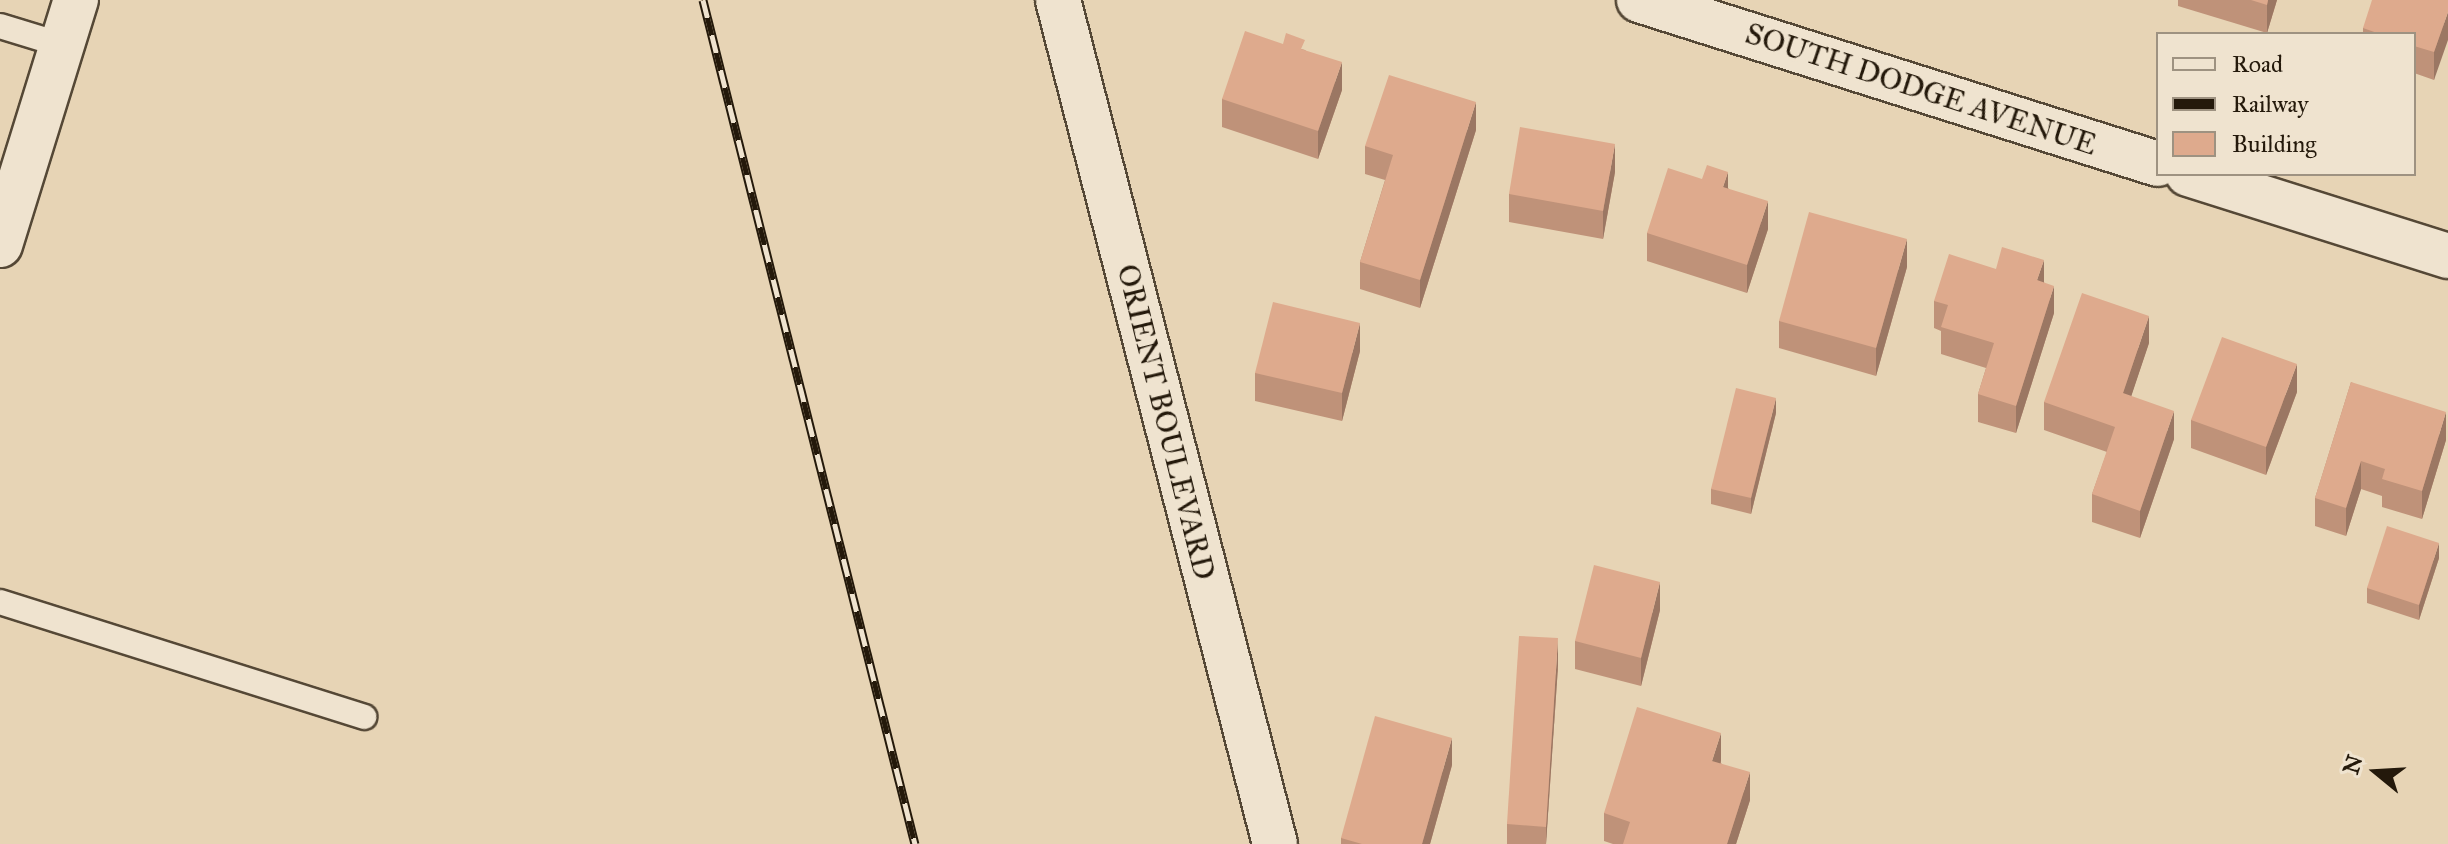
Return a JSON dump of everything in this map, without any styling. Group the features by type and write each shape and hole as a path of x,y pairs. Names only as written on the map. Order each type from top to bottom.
{"street":[{"path":"0,245 76,0"},
{"name":"ORIENT BOULEVARD","path":"1058,0 1275,844"},
{"name":"SOUTH DODGE AVENUE","path":"1639,0 2156,163"},
{"path":"2194,176 2448,256"}],"lane":[{"path":"0,26 62,45"},
{"path":"0,602 364,717"}],"building":[{"path":"2251,0 2268,0 2267,5"},
{"path":"2372,0 2448,0 2448,12 2434,52 2416,47 2416,32 2374,32 2363,28"},
{"path":"1245,31 1283,44 1286,33 1305,40 1301,49 1342,62 1318,131 1222,99"},
{"path":"1389,75 1476,102 1420,280 1360,262 1393,155 1365,146"},
{"path":"1520,127 1615,144 1603,211 1509,194"},
{"path":"1707,165 1728,172 1723,187 1768,201 1747,265 1647,233 1668,168 1702,179"},
{"path":"1809,212 1907,239 1876,348 1779,321"},
{"path":"2002,247 2044,260 2037,280 2054,286 2016,406 1978,394 1994,343 1941,327 1948,305 1934,301 1949,254 1996,269"},
{"path":"2082,293 2149,316 2123,393 2174,411 2140,511 2092,494 2115,427 2044,402"},
{"path":"1273,302 1360,323 1342,393 1255,373"},
{"path":"2222,337 2297,364 2266,447 2191,420"},
{"path":"2351,382 2446,412 2422,491 2382,479 2385,469 2361,461 2346,508 2315,498"},
{"path":"1736,388 1776,398 1751,498 1711,489"},
{"path":"2387,526 2439,543 2419,605 2367,588"},
{"path":"1594,565 1660,582 1641,658 1575,641"},
{"path":"1519,636 1558,638 1546,827 1507,824"},
{"path":"1637,707 1721,733 1712,761 1750,772 1727,844 1623,844 1630,822 1604,813"},
{"path":"1375,716 1452,738 1422,844 1362,844 1341,838"}],"railway":[{"path":"703,0 915,844"}]}
